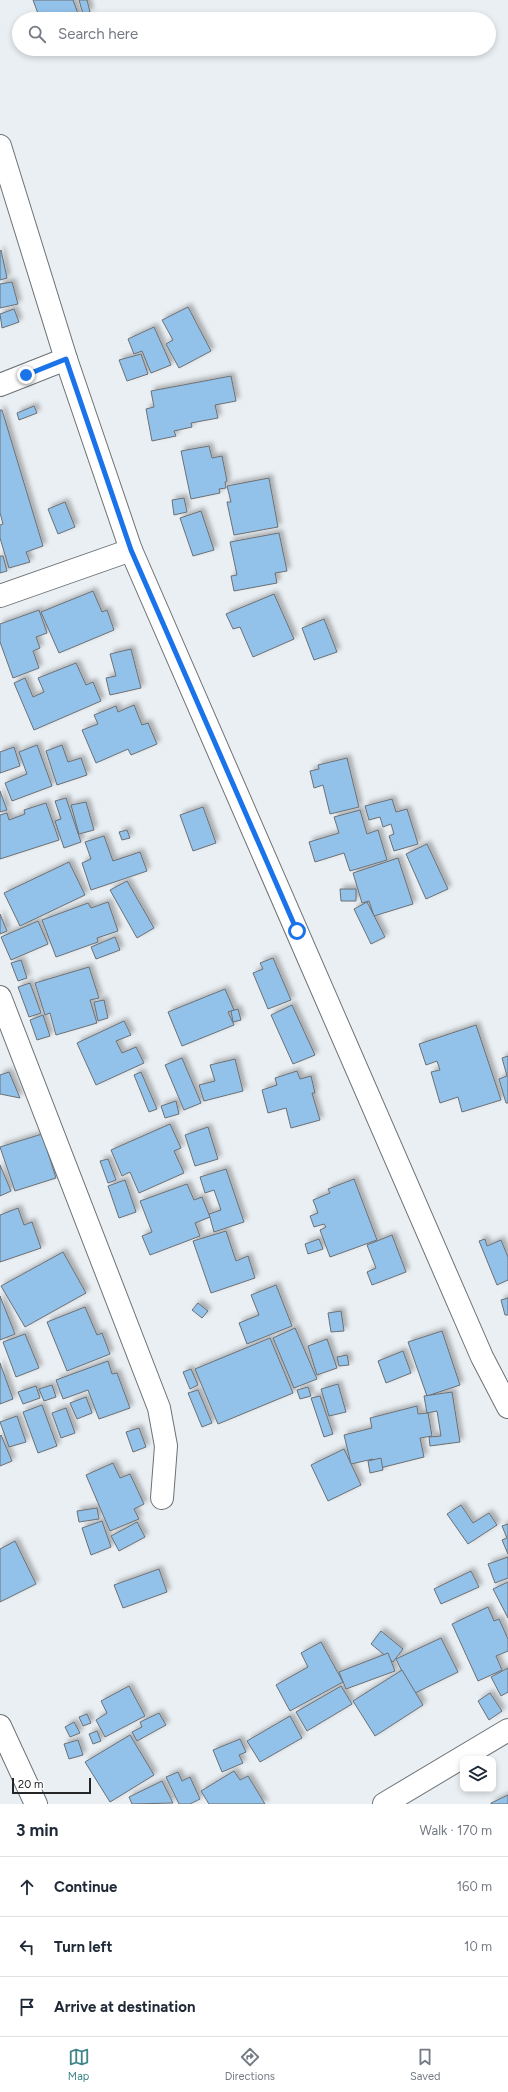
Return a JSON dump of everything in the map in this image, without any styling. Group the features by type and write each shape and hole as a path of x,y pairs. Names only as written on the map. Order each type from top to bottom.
{"street":[{"path":"0,146 66,359 131,550 482,1357 508,1407"},
{"path":"0,385 66,359"},
{"path":"0,596 131,550"},
{"path":"0,997 159,1408 166,1446 162,1498"},
{"path":"0,1726 36,1804"},
{"path":"384,1804 508,1730"}],"building":[{"path":"33,0 73,0 77,12 37,12"},
{"path":"79,0 87,0 90,12 82,12"},
{"path":"1,250 7,278 0,280 0,251"},
{"path":"12,282 18,304 0,308 0,284"},
{"path":"188,307 211,351 179,368 166,344 173,340 162,320"},
{"path":"14,309 19,322 2,328 0,314"},
{"path":"154,327 171,365 151,373 142,351 134,354 128,339"},
{"path":"141,354 148,374 127,381 119,360"},
{"path":"231,376 236,401 215,405 218,418 191,423 192,427 174,431 176,436 152,441 146,409 154,407 151,391"},
{"path":"34,406 37,413 19,420 17,413"},
{"path":"0,410 2,410 43,546 26,552 30,562 9,568 0,538 0,525 3,524 0,513"},
{"path":"209,446 212,458 222,456 227,481 225,482 226,488 219,489 220,493 191,499 181,451"},
{"path":"269,478 278,527 234,535 227,502 231,502 227,486"},
{"path":"184,498 187,512 174,515 172,500"},
{"path":"65,502 75,527 58,534 48,509"},
{"path":"201,511 214,550 193,556 180,518"},
{"path":"279,533 287,571 275,573 277,583 234,591 231,576 237,575 230,542"},
{"path":"0,556 3,556 7,571 0,573"},
{"path":"93,591 102,612 107,610 114,630 59,653 41,612"},
{"path":"274,594 294,639 253,657 240,627 233,629 226,614"},
{"path":"39,610 47,633 36,637 40,648 33,651 39,668 13,678 0,642 0,624"},
{"path":"324,619 337,652 314,660 302,628"},
{"path":"131,649 141,688 110,695 106,678 116,676 110,654"},
{"path":"76,663 86,685 93,682 101,701 34,730 14,683 25,678 33,697 44,692 38,678"},
{"path":"134,705 142,725 148,723 157,744 131,755 128,749 96,763 82,730 98,724 94,715 116,706 118,712"},
{"path":"37,745 52,786 12,801 5,783 27,774 19,752"},
{"path":"62,745 68,762 81,758 87,775 57,785 46,751"},
{"path":"14,747 20,766 0,773 0,752"},
{"path":"347,758 359,807 330,814 323,785 314,788 310,771 319,769 318,765"},
{"path":"0,791 7,810 0,812"},
{"path":"66,798 81,842 64,848 55,821 61,819 55,801"},
{"path":"392,799 396,812 407,809 418,844 394,851 389,836 394,834 391,824 383,827 380,817 369,820 365,806"},
{"path":"86,802 94,830 79,834 71,805"},
{"path":"46,803 59,840 0,859 0,815 7,813 9,820 25,814 24,810"},
{"path":"203,807 216,843 193,851 180,815"},
{"path":"360,810 367,834 378,830 387,860 350,871 344,853 315,862 309,842 339,833 334,817"},
{"path":"127,830 130,838 122,840 119,832"},
{"path":"104,836 113,861 140,852 147,871 91,890 82,863 91,859 85,842"},
{"path":"427,844 448,889 426,899 406,854"},
{"path":"398,858 413,904 374,916 369,901 362,903 353,873"},
{"path":"69,862 85,895 20,926 4,893"},
{"path":"127,881 154,928 137,938 110,890"},
{"path":"340,889 356,889 356,901 341,901"},
{"path":"108,902 118,931 97,938 98,942 56,957 42,920 88,903 91,908"},
{"path":"367,902 385,937 371,944 354,909"},
{"path":"0,914 7,931 0,934"},
{"path":"38,921 48,944 11,960 1,937"},
{"path":"115,937 120,950 96,959 91,947"},
{"path":"273,958 291,1000 268,1009 253,973 263,969 260,963"},
{"path":"21,960 27,978 18,981 11,963"},
{"path":"89,967 99,998 90,1000 97,1023 56,1035 50,1013 45,1015 35,983"},
{"path":"30,983 41,1013 29,1017 18,987"},
{"path":"225,989 234,1010 228,1012 234,1025 182,1046 168,1012"},
{"path":"104,1000 108,1018 98,1021 94,1002"},
{"path":"292,1005 315,1055 293,1064 271,1015"},
{"path":"238,1009 241,1020 233,1022 231,1011"},
{"path":"43,1015 50,1036 37,1040 30,1020"},
{"path":"124,1021 131,1035 116,1041 122,1053 136,1047 144,1063 96,1085 77,1043"},
{"path":"476,1025 501,1100 462,1112 458,1097 440,1103 431,1072 440,1070 437,1061 426,1065 419,1044"},
{"path":"508,1056 508,1103 506,1103 499,1079 507,1076 502,1058"},
{"path":"182,1058 201,1103 184,1110 165,1065"},
{"path":"235,1059 243,1091 204,1101 199,1085 215,1081 210,1065"},
{"path":"297,1071 300,1079 311,1076 315,1093 312,1093 320,1120 291,1128 286,1108 268,1113 262,1090 277,1085 275,1078"},
{"path":"9,1072 20,1098 0,1094 0,1075"},
{"path":"141,1072 157,1109 149,1112 134,1075"},
{"path":"176,1101 179,1114 165,1118 161,1106"},
{"path":"170,1124 181,1148 174,1151 184,1173 139,1193 130,1172 122,1176 111,1150"},
{"path":"208,1127 218,1159 195,1166 185,1135"},
{"path":"42,1134 56,1178 15,1191 0,1147"},
{"path":"108,1159 116,1180 108,1183 100,1161"},
{"path":"0,1165 11,1191 0,1196"},
{"path":"226,1169 244,1222 214,1232 209,1214 221,1210 214,1190 205,1193 200,1177"},
{"path":"354,1179 377,1240 330,1257 320,1230 326,1227 324,1224 314,1227 310,1216 318,1213 313,1200 330,1193 328,1189"},
{"path":"125,1180 136,1212 119,1218 108,1186"},
{"path":"187,1184 194,1200 202,1197 210,1217 195,1223 200,1236 150,1255 142,1236 152,1232 140,1201"},
{"path":"18,1208 24,1225 32,1222 41,1248 0,1262 0,1215"},
{"path":"226,1231 236,1261 248,1256 255,1278 211,1293 193,1241"},
{"path":"392,1235 406,1272 372,1285 367,1272 376,1268 367,1245"},
{"path":"319,1239 323,1249 308,1254 305,1244"},
{"path":"485,1239 487,1246 501,1240 508,1257 508,1280 497,1285 479,1241"},
{"path":"63,1252 86,1293 25,1327 1,1286"},
{"path":"276,1285 292,1326 247,1344 239,1323 259,1315 251,1295"},
{"path":"0,1296 15,1334 0,1340"},
{"path":"508,1298 508,1315 505,1315 501,1300"},
{"path":"198,1303 208,1311 202,1318 192,1310"},
{"path":"85,1307 97,1335 102,1333 110,1354 67,1371 47,1322"},
{"path":"341,1311 344,1331 331,1332 328,1313"},
{"path":"295,1328 317,1379 294,1388 273,1338"},
{"path":"442,1331 460,1385 427,1396 408,1342"},
{"path":"25,1334 39,1368 16,1377 3,1342"},
{"path":"270,1338 293,1393 218,1424 195,1369"},
{"path":"327,1339 337,1368 317,1375 308,1346"},
{"path":"403,1351 411,1373 386,1383 378,1361"},
{"path":"347,1355 349,1365 339,1366 337,1357"},
{"path":"108,1361 112,1374 117,1373 130,1408 99,1419 88,1390 63,1399 56,1380"},
{"path":"0,1363 13,1399 0,1404"},
{"path":"191,1369 198,1385 190,1389 183,1372"},
{"path":"338,1384 346,1412 329,1416 321,1389"},
{"path":"52,1385 56,1397 44,1401 39,1389"},
{"path":"36,1386 40,1398 23,1404 18,1392"},
{"path":"308,1387 311,1396 300,1399 297,1390"},
{"path":"198,1390 212,1423 202,1427 188,1393"},
{"path":"452,1392 460,1442 430,1446 429,1437 441,1436 437,1411 427,1413 424,1396"},
{"path":"320,1396 333,1434 324,1437 311,1398"},
{"path":"86,1397 92,1413 77,1419 70,1403"},
{"path":"42,1405 57,1446 38,1453 23,1412"},
{"path":"417,1406 418,1414 428,1413 432,1436 420,1438 424,1457 376,1469 373,1459 351,1464 344,1435 372,1428 370,1418"},
{"path":"66,1408 75,1433 61,1438 52,1413"},
{"path":"17,1416 26,1442 9,1447 0,1422"},
{"path":"139,1428 146,1447 133,1452 126,1432"},
{"path":"1,1435 12,1461 0,1466 0,1436"},
{"path":"344,1449 361,1485 328,1501 311,1465"},
{"path":"381,1458 383,1470 370,1473 368,1461"},
{"path":"113,1463 120,1478 130,1474 144,1504 134,1509 139,1519 110,1531 86,1475"},
{"path":"461,1505 473,1523 489,1513 497,1525 468,1544 447,1514"},
{"path":"97,1508 99,1519 79,1522 77,1511"},
{"path":"102,1521 111,1547 91,1555 82,1528"},
{"path":"137,1522 145,1537 119,1551 111,1536"},
{"path":"508,1524 508,1554 502,1540 507,1538 502,1526"},
{"path":"15,1541 36,1584 0,1602 0,1549"},
{"path":"508,1557 508,1578 495,1583 488,1564"},
{"path":"159,1569 167,1592 123,1608 114,1585"},
{"path":"471,1571 479,1587 441,1604 434,1589"},
{"path":"508,1582 508,1618 493,1589"},
{"path":"488,1607 494,1621 499,1619 508,1639 508,1651 496,1656 502,1670 478,1681 452,1624"},
{"path":"381,1631 403,1649 393,1662 371,1644"},
{"path":"441,1638 458,1672 413,1694 396,1659"},
{"path":"321,1642 343,1682 290,1711 276,1685 308,1667 301,1653"},
{"path":"388,1653 395,1671 346,1689 339,1672"},
{"path":"508,1668 508,1692 501,1696 491,1677"},
{"path":"402,1670 423,1705 375,1736 353,1701"},
{"path":"129,1686 145,1716 105,1737 96,1720 107,1713 101,1701"},
{"path":"341,1686 352,1704 307,1731 296,1712"},
{"path":"490,1693 502,1711 489,1720 478,1701"},
{"path":"159,1713 166,1725 137,1741 132,1732 142,1727 140,1722"},
{"path":"87,1714 91,1723 83,1726 79,1717"},
{"path":"290,1716 302,1738 260,1762 247,1741"},
{"path":"74,1722 80,1733 70,1737 65,1727"},
{"path":"97,1731 101,1741 93,1744 89,1734"},
{"path":"130,1735 154,1775 110,1802 85,1762"},
{"path":"240,1739 246,1752 239,1755 243,1763 222,1772 213,1750"},
{"path":"78,1740 83,1755 69,1759 64,1744"},
{"path":"234,1771 240,1780 248,1776 265,1804 209,1804 201,1791"},
{"path":"178,1772 182,1781 190,1777 200,1799 190,1804 179,1804 166,1777"},
{"path":"162,1781 173,1803 132,1804 129,1797"},
{"path":"508,1795 508,1804 491,1804 491,1803"}],"route":[{"path":"26,375 66,359 131,550 297,931"}]}
